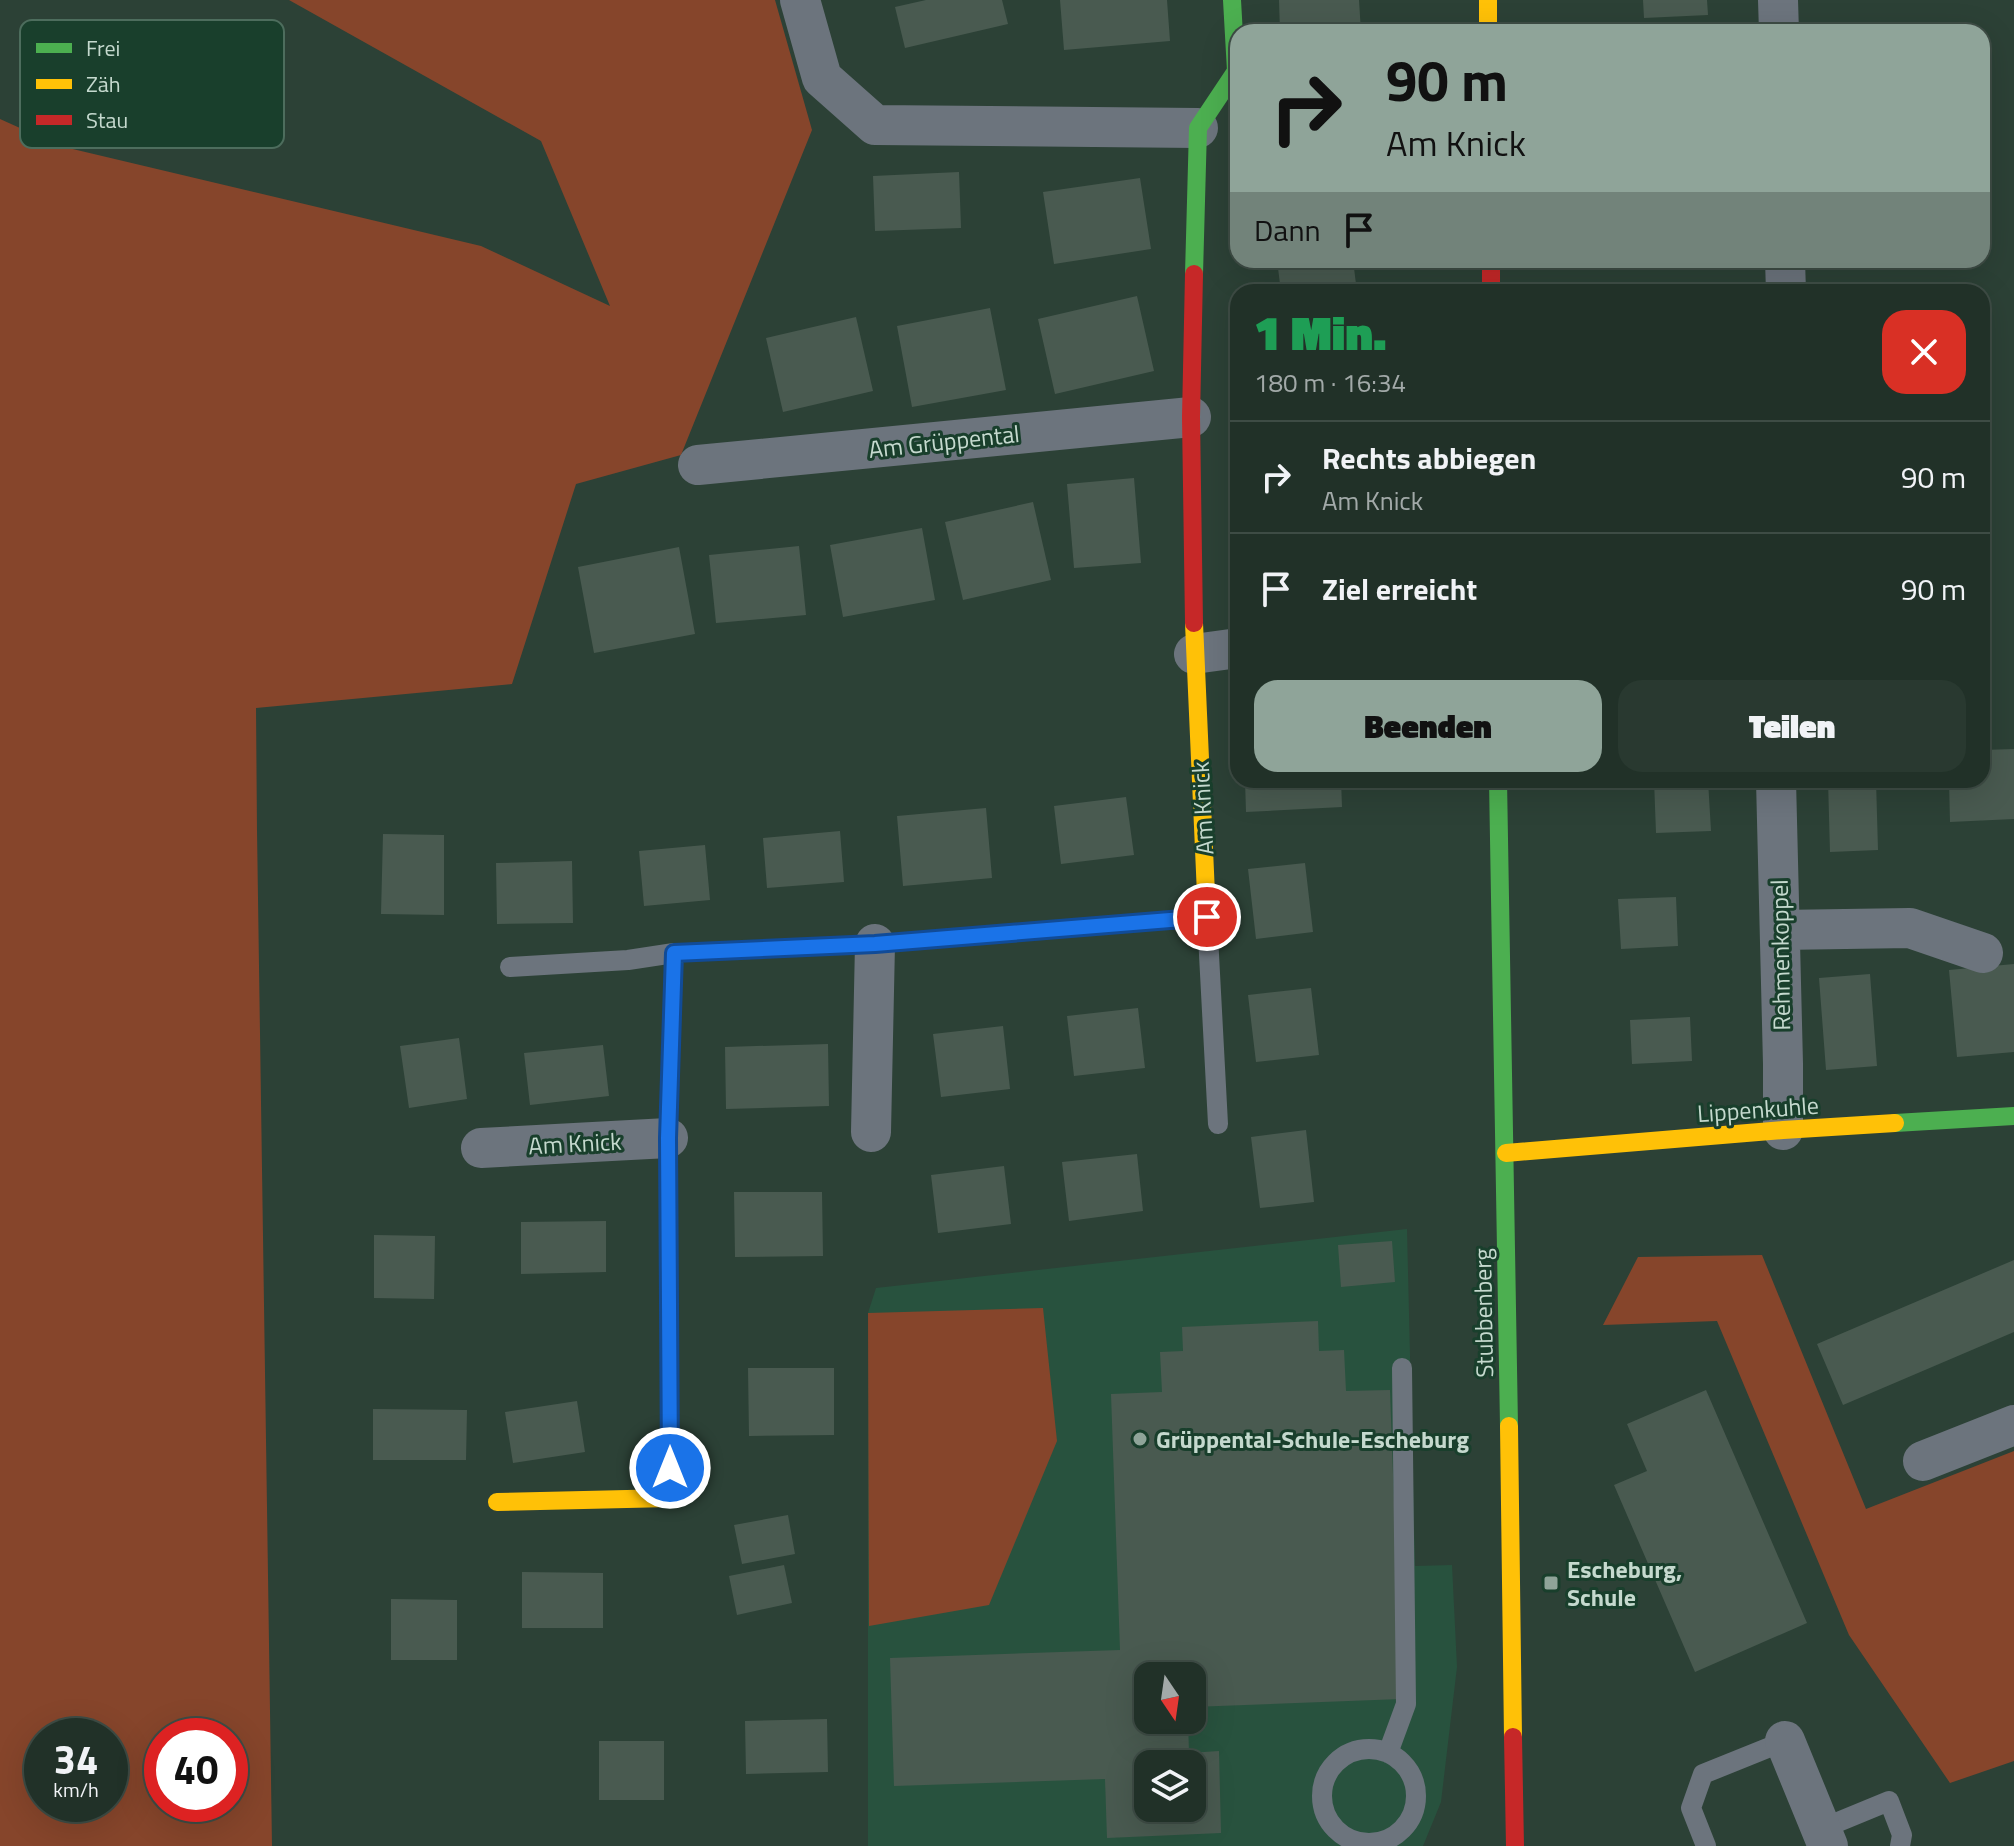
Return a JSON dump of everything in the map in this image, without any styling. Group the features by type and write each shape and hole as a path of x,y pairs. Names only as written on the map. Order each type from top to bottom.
{"street":[{"path":"800,0 822,78 875,125 1198,128"},
{"path":"1232,0 1233,24"},
{"path":"1488,0 1488,24"},
{"path":"1778,0 1779,24"},
{"path":"1230,80 1198,128 1191,417 1194,654 1230,649"},
{"name":"Am Grüppental","path":"698,465 1191,417"},
{"name":"Am Knick","path":"1194,654 1207,917"},
{"name":"Stubbenberg","path":"1498,788 1515,1846"},
{"name":"Rehmenkoppel","path":"1776,788 1783,1130"},
{"path":"497,1502 670,1498 668,1138 674,953 875,944 1207,917"},
{"path":"1780,930 1910,928 1983,953"},
{"path":"871,1132 875,944"},
{"name":"Lippenkuhle","path":"1506,1153 1783,1130 2014,1116"},
{"name":"Am Knick","path":"481,1148 668,1138"},
{"path":"1923,1461 2014,1425"},
{"path":"1785,1741 1825,1838"}],"lane":[{"path":"1207,917 1218,1124"},
{"path":"510,967 628,960 674,953"},
{"path":"1388,1753 1406,1704 1402,1368"},
{"path":"1706,1846 1691,1808 1703,1774 1785,1741"},
{"path":"1372,1749 1388,1753 1403,1763 1413,1779 1416,1796 1407,1822 1394,1835 1367,1844 1351,1839 1332,1824 1322,1802 1323,1785 1335,1764 1348,1754 1372,1749"},
{"path":"1825,1838 1889,1801 1902,1835 1900,1846"}],"shaded area":[{"path":"289,0 775,0 812,130 681,455 576,484 512,684 256,708 272,1846 0,1846 0,119 20,128 20,148 68,148 481,246 610,306 541,141"},
{"name":"Grüppental-Schule-Escheburg","path":"1407,1229 1415,1566 1452,1565 1457,1667 1441,1802 1423,1846 868,1846 868,1313 876,1288"},
{"path":"1762,1255 1866,1509 2014,1451 2014,1761 1950,1783 1849,1635 1717,1321 1603,1325 1638,1257"},
{"path":"1043,1308 1057,1441 989,1605 869,1626 868,1313"}],"building":[{"path":"926,0 1002,0 1008,24 905,48 895,7"},
{"path":"1060,0 1167,0 1170,41 1064,50"},
{"path":"1279,0 1359,0 1360,24 1280,24"},
{"path":"1643,0 1707,0 1708,15 1644,18"},
{"path":"959,172 961,228 875,231 873,176"},
{"path":"1140,178 1151,249 1054,264 1043,192"},
{"path":"1278,268 1354,268 1356,284 1280,284"},
{"path":"1137,296 1154,371 1055,394 1038,319"},
{"path":"990,308 1006,390 912,407 897,326"},
{"path":"856,317 873,391 783,412 766,338"},
{"path":"1134,478 1141,563 1074,568 1067,484"},
{"path":"1033,502 1051,580 963,600 945,522"},
{"path":"922,528 935,600 843,617 830,545"},
{"path":"799,546 806,615 716,623 709,555"},
{"path":"679,547 695,634 594,653 578,567"},
{"path":"2014,749 2014,819 1950,822 1949,788 1990,788 1990,750"},
{"path":"1245,788 1341,788 1342,807 1246,812"},
{"path":"1654,788 1708,788 1711,831 1656,833"},
{"path":"1828,788 1876,788 1878,850 1830,852"},
{"path":"1126,797 1134,855 1061,864 1054,806"},
{"path":"986,808 992,878 903,886 897,816"},
{"path":"840,831 844,882 767,888 763,838"},
{"path":"383,834 444,835 444,915 381,914"},
{"path":"705,845 710,900 644,906 639,851"},
{"path":"572,861 573,923 497,924 496,863"},
{"path":"1305,863 1313,932 1256,939 1248,869"},
{"path":"1676,897 1678,946 1621,949 1618,899"},
{"path":"2014,964 2014,1052 1957,1057 1949,970"},
{"path":"1870,974 1877,1066 1826,1070 1819,978"},
{"path":"1311,988 1319,1055 1256,1062 1248,995"},
{"path":"1138,1008 1145,1068 1074,1076 1067,1016"},
{"path":"1690,1017 1692,1061 1632,1064 1630,1020"},
{"path":"1003,1026 1010,1089 941,1097 933,1034"},
{"path":"459,1038 467,1099 409,1108 400,1046"},
{"path":"828,1044 829,1106 726,1109 725,1047"},
{"path":"603,1045 609,1096 530,1105 524,1053"},
{"path":"1306,1130 1314,1202 1260,1208 1251,1137"},
{"path":"1137,1154 1143,1211 1069,1221 1062,1162"},
{"path":"1004,1166 1011,1224 938,1233 931,1175"},
{"path":"734,1192 822,1192 823,1256 735,1257"},
{"path":"606,1221 606,1272 521,1274 521,1222"},
{"path":"374,1235 435,1236 434,1299 374,1298"},
{"path":"1392,1241 1395,1282 1341,1287 1338,1245"},
{"path":"2014,1260 2014,1332 1843,1405 1817,1344"},
{"path":"1318,1321 1319,1351 1344,1350 1346,1391 1390,1390 1401,1699 1206,1706 1206,1662 1134,1662 1134,1734 1188,1734 1189,1750 1134,1750 1134,1822 1206,1822 1206,1752 1219,1751 1221,1833 1107,1838 1105,1779 894,1786 890,1658 1120,1650 1111,1394 1162,1392 1160,1352 1183,1351 1182,1327"},
{"path":"748,1368 834,1368 834,1435 749,1436"},
{"path":"1706,1390 1807,1623 1695,1672 1614,1485 1647,1471 1627,1424"},
{"path":"577,1401 585,1452 513,1463 505,1412"},
{"path":"373,1409 467,1410 466,1460 373,1460"},
{"path":"788,1515 795,1554 742,1564 734,1525"},
{"path":"784,1565 792,1603 737,1615 729,1576"},
{"path":"522,1572 603,1573 603,1628 522,1628"},
{"path":"391,1599 457,1600 457,1660 391,1660"},
{"path":"827,1719 828,1772 746,1774 745,1721"},
{"path":"599,1741 664,1741 664,1800 599,1800"}],"traffic: fast":[{"path":"1232,0 1233,24"},
{"path":"1194,274 1198,128 1230,80"},
{"path":"1498,788 1509,1426"},
{"path":"668,1138 674,953 875,944 1070,928"},
{"path":"1895,1123 2014,1116"}],"traffic: slow":[{"path":"1488,0 1488,24"},
{"path":"1070,928 1207,917 1194,623"},
{"path":"1506,1153 1895,1123"},
{"path":"497,1502 670,1498 668,1138"},
{"path":"1509,1426 1513,1737"}],"traffic: jam":[{"path":"1491,268 1491,284"},
{"path":"1194,274 1191,417 1194,623"},
{"path":"1513,1737 1515,1846"}],"place":[{"name":"Grüppental-Schule-Escheburg","path":"1140,1439"},
{"name":"Escheburg, Schule","path":"1551,1583"}],"route":[{"path":"670,1468 668,1138 674,953 875,944 1207,917"}]}
